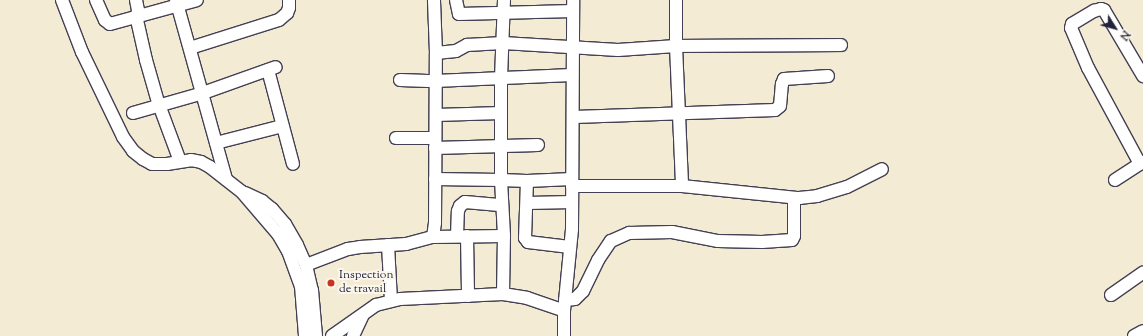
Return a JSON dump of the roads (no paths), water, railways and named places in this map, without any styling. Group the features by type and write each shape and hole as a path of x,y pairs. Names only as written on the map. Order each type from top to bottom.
{"street":[{"path":"62,0 82,52 123,137 130,146 143,159 152,164 167,164 180,161 201,162 242,192 278,234 297,271 301,286 305,336"},
{"path":"96,0 107,24 138,16 176,3 197,0"},
{"path":"136,0 137,20 146,60 160,106 180,161"},
{"path":"190,48 279,20 287,13 289,8 289,0"},
{"path":"433,237 436,115 434,0"},
{"path":"456,0 459,14 504,12 573,5 572,75 574,117 572,202 570,246 564,306 564,336"},
{"path":"503,294 504,236 501,180 501,78 504,0"},
{"path":"676,0 676,46 682,186"},
{"path":"176,3 203,93 226,179"},
{"path":"1115,180 1141,163 1088,68 1071,28 1072,24 1094,11 1101,9 1104,10 1143,76"},
{"path":"436,53 456,51 467,45 503,43 618,50 676,46 841,45"},
{"path":"133,112 160,106 203,93 272,69 282,126 293,164"},
{"path":"400,80 435,81 572,75"},
{"path":"574,117 775,110 780,106 782,84 784,79 828,76"},
{"path":"436,115 501,112"},
{"path":"216,143 282,126"},
{"path":"396,138 435,143 501,146 538,145"},
{"path":"435,179 682,186 794,198 817,196 842,188 882,169"},
{"path":"527,181 528,203 525,238 528,242 570,246"},
{"path":"242,192 262,201 272,209 285,224 306,265 312,290 316,336"},
{"path":"332,336 376,305 391,300 503,294 564,306 575,299 583,291 598,260 611,241 629,233 672,232 718,241 762,242 792,240 794,236 794,198"},
{"path":"468,296 458,210 465,202 502,204"},
{"path":"528,203 572,202"},
{"path":"306,265 348,249 406,244 433,237 504,236"},
{"path":"388,245 391,300"},
{"path":"1110,295 1143,273"},
{"path":"353,336 363,314"},
{"path":"1134,336 1143,331"}],"place":[{"name":"Inspection de travail","path":"331,283"}]}
